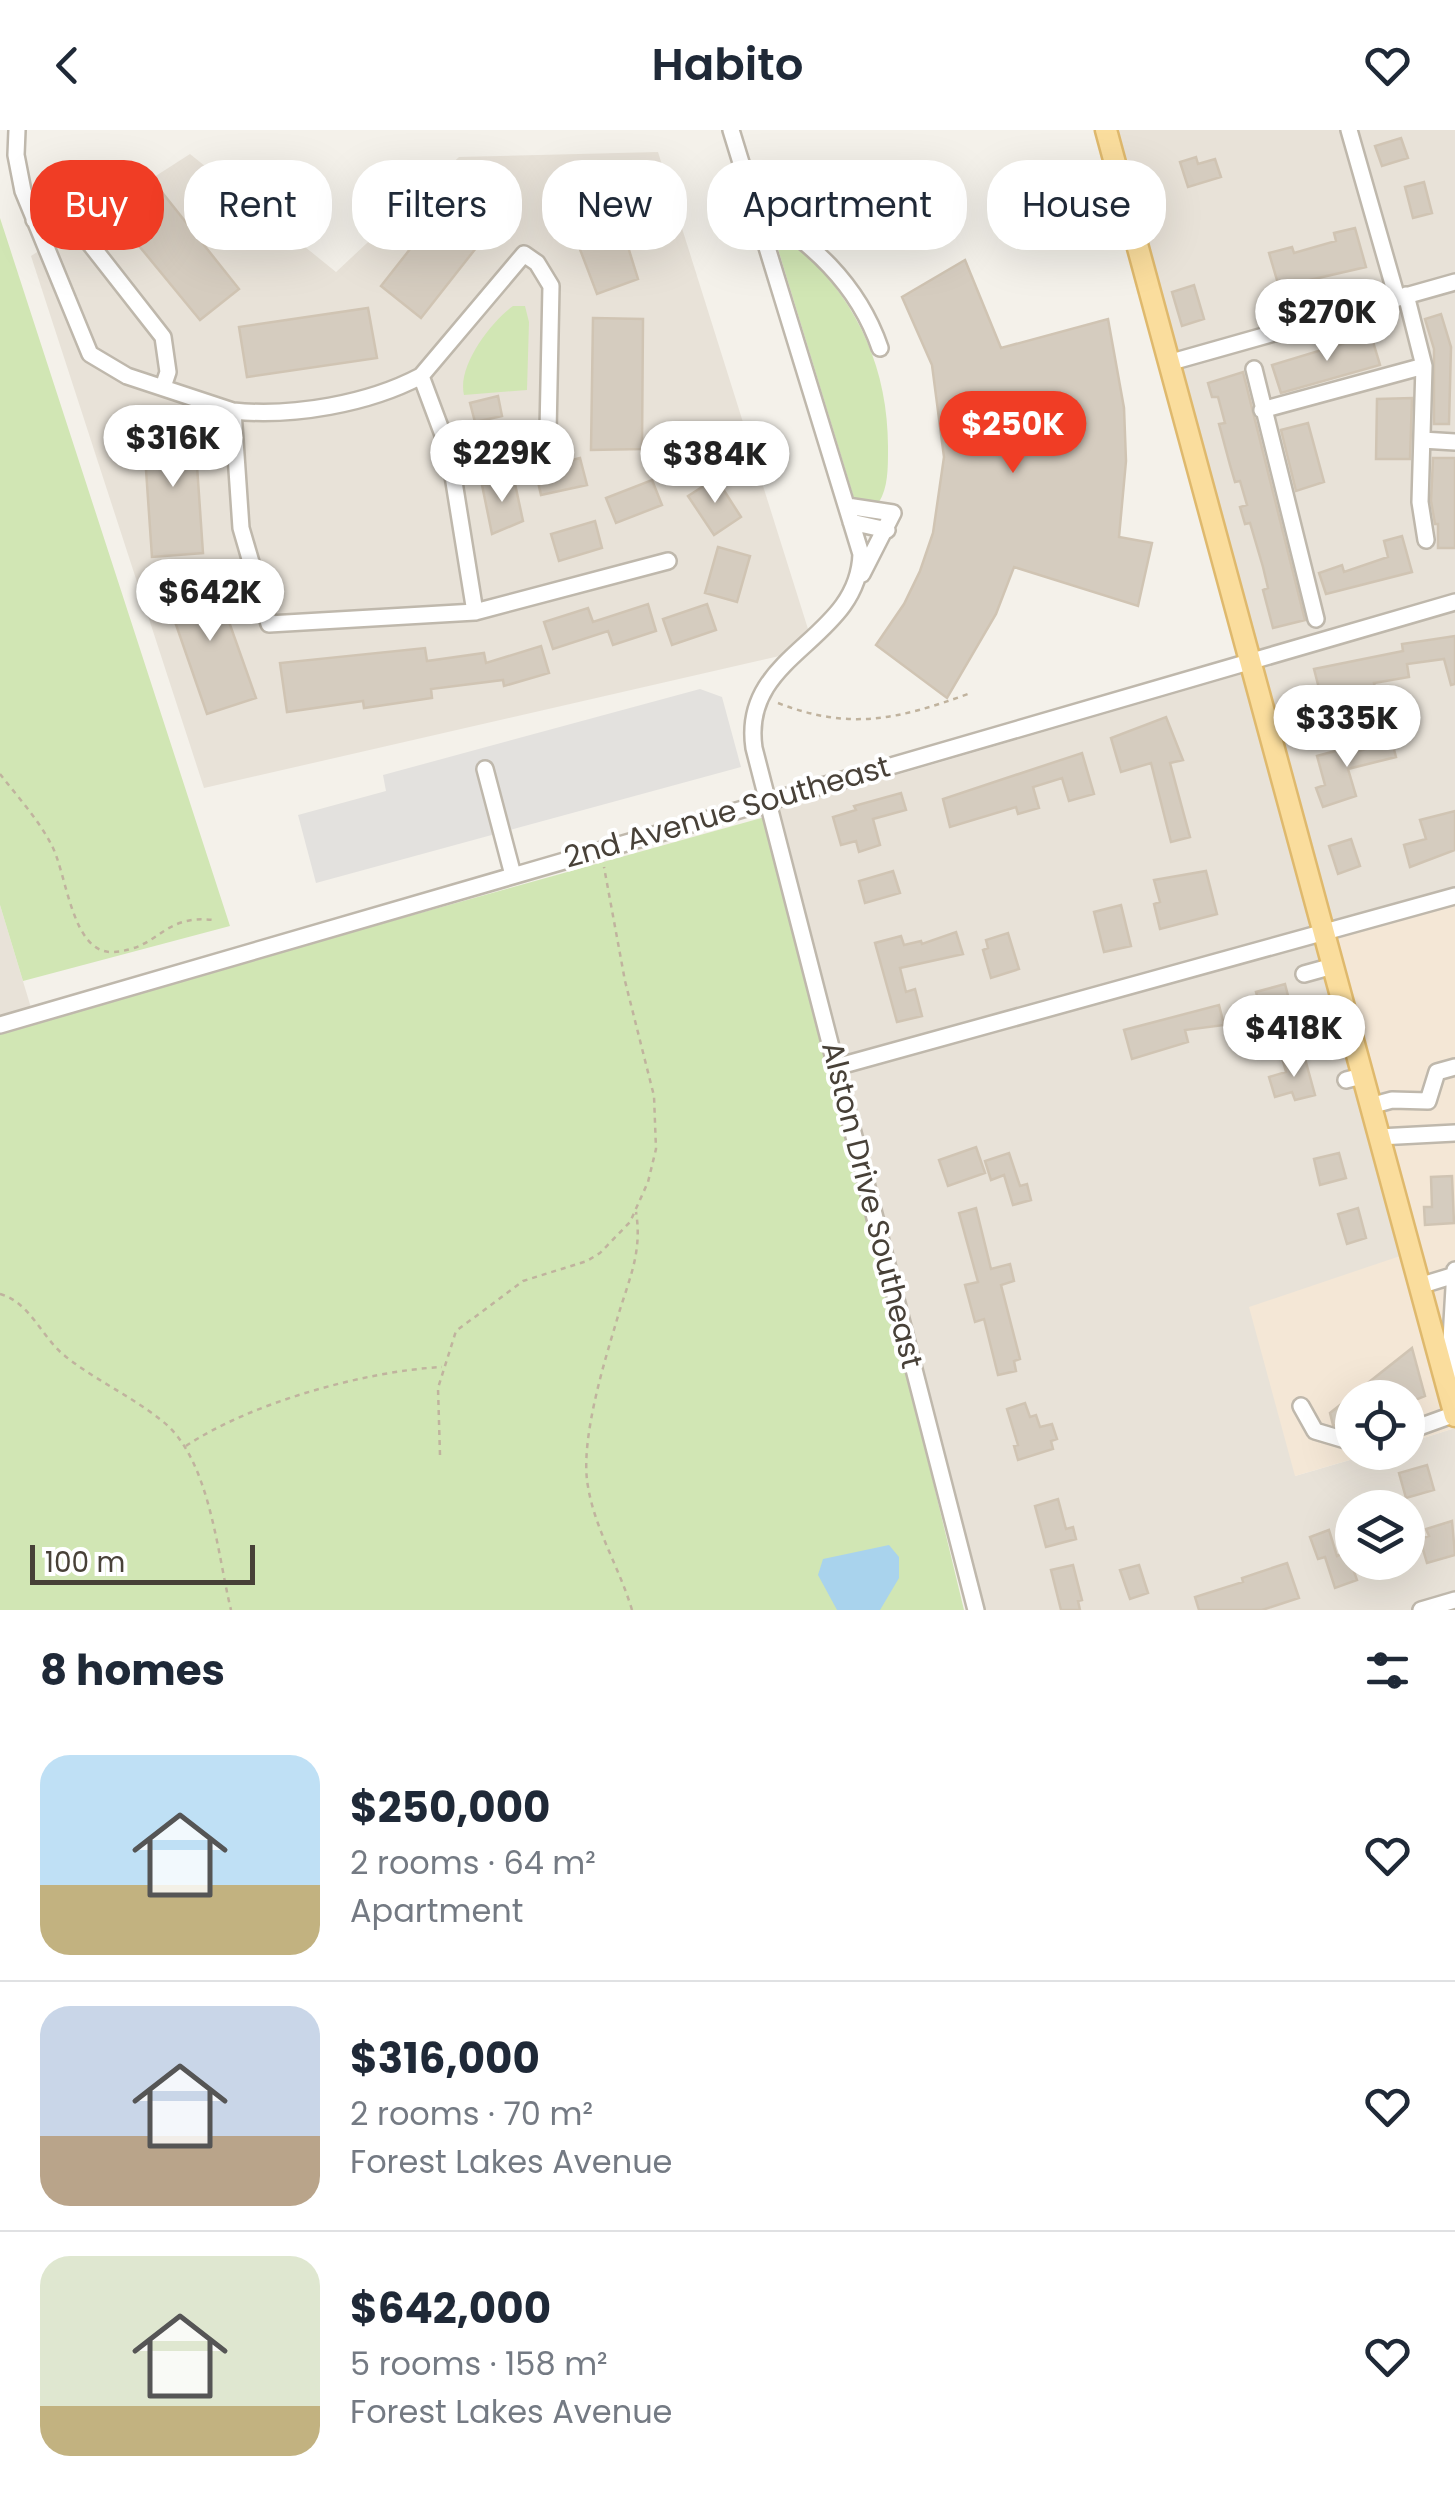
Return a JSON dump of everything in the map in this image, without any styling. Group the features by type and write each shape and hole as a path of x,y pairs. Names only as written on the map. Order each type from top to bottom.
{"main road":[{"path":"1106,130 1333,966 1354,1078 1370,1106 1452,1390 1455,1415"}],"street":[{"path":"17,130 18,167 30,207"},
{"path":"731,130 740,160"},
{"path":"1349,130 1424,366 1420,502 1426,540"},
{"path":"47,250 90,354 127,376 232,411 358,402 391,392 421,376 524,254 538,263 551,286 548,432 449,452"},
{"path":"95,250 163,336 168,372 163,387"},
{"path":"768,250 861,554 857,582"},
{"path":"814,250 840,274 860,304 880,348"},
{"path":"1168,363 1455,282"},
{"path":"1262,410 1424,366"},
{"path":"1254,368 1316,618"},
{"path":"421,376 449,452 475,612"},
{"path":"232,411 241,528 270,624 475,612 668,561"},
{"path":"1422,440 1455,442"},
{"path":"760,694 790,658 832,620 887,530 893,513 849,514"},
{"path":"849,514 887,530"},
{"name":"2nd Avenue Southeast","path":"0,1025 1455,602"},
{"name":"Alston Drive Southeast","path":"760,694 752,718 752,733 976,1610"},
{"path":"485,769 513,875"},
{"path":"836,1067 1455,896"},
{"path":"1304,974 1333,966"},
{"path":"1370,1106 1392,1100 1428,1101 1437,1072 1455,1067"},
{"path":"1379,1137 1455,1132"},
{"path":"1419,1286 1454,1274 1452,1390"},
{"path":"1301,1406 1315,1432 1335,1437"},
{"path":"1425,1425 1455,1415"},
{"path":"1421,1610 1455,1600"}],"path":[{"path":"760,694 810,714 852,720 913,714 968,694"},
{"path":"0,774 52,845 79,929 96,949 129,949 152,942 175,922 193,918 214,920"},
{"path":"440,1455 438,1388 456,1332 523,1281 587,1261 616,1238 636,1211 656,1149 657,1124 604,867"},
{"path":"632,1610 599,1527 587,1481 587,1463 602,1374 616,1319 636,1269 640,1231 636,1211"},
{"path":"0,1294 24,1308 62,1354 162,1420 185,1447 202,1489 231,1610"},
{"path":"185,1447 221,1426 377,1373 442,1367"}],"shaded area":[{"path":"1101,130 1455,130 1455,901 1418,1251 1347,1380 1335,1380 1335,1403 1295,1476 1335,1464 1335,1470 1425,1470 1425,1438 1455,1428 1455,1610 981,1610 780,809 1246,673 1133,250 1166,250 1166,160 1109,160"},
{"path":"658,152 661,160 542,160 542,250 687,250 687,244 814,648 204,788 31,256 40,250 164,250 164,171 190,154 197,160 184,160 184,250 309,250 336,272 360,250 522,250 522,160 456,160"},
{"path":"700,689 722,697 741,767 316,883 298,815 386,791 383,775"},
{"path":"1455,901 1455,1428 1425,1438 1425,1380 1335,1380 1335,1464 1295,1476 1249,1307 1418,1250 1333,935"},
{"path":"0,905 35,1021 0,1031"}],"green space":[{"path":"0,218 230,926 23,981 0,905"},
{"path":"778,250 801,250 829,279 862,330 882,387 887,418 886,484 879,502 861,503 854,498"},
{"path":"513,306 525,306 529,322 527,390 464,395 463,384 471,358 486,334"},
{"path":"772,815 964,1610 0,1610 0,1030"}],"water":[{"path":"889,1545 899,1557 899,1578 880,1610 837,1610 818,1575 823,1559"}],"building":[{"path":"1401,138 1408,158 1382,166 1375,146"},
{"path":"1196,157 1198,164 1215,159 1221,177 1188,187 1180,162"},
{"path":"1424,182 1432,213 1413,218 1405,187"},
{"path":"164,195 184,220 184,250 208,250 239,289 200,320 142,250 164,250"},
{"path":"1355,228 1366,267 1279,287 1269,253 1292,247 1294,253 1336,241 1334,233"},
{"path":"409,250 474,250 421,318 381,286"},
{"path":"580,250 629,250 638,279 597,294"},
{"path":"965,260 1001,348 1108,319 1124,408 1126,461 1119,537 1152,543 1138,606 1014,567 996,614 947,698 876,645 904,604 920,571 933,533 944,457 932,365 902,297"},
{"path":"1194,285 1204,319 1182,326 1172,292"},
{"path":"368,308 377,358 247,377 239,327"},
{"path":"1441,314 1451,347 1449,424 1434,424 1434,349 1425,319"},
{"path":"593,318 643,319 642,449 591,450"},
{"path":"1371,335 1380,365 1281,393 1272,365"},
{"path":"1243,372 1305,620 1273,628 1263,590 1268,588 1263,567 1250,523 1245,524 1240,507 1247,505 1230,465 1219,424 1225,423 1218,397 1212,397 1208,383"},
{"path":"498,396 502,416 475,422 470,403"},
{"path":"1412,398 1410,459 1376,459 1377,399"},
{"path":"194,422 203,553 152,557 143,426"},
{"path":"1308,423 1324,482 1296,491 1281,430"},
{"path":"580,458 587,485 541,495 535,469"},
{"path":"1433,458 1455,458 1455,548 1438,548 1438,524 1431,501"},
{"path":"716,478 741,517 714,535 688,496"},
{"path":"514,479 523,521 492,534 482,485"},
{"path":"652,480 662,505 616,523 606,498"},
{"path":"595,521 602,548 559,561 551,534"},
{"path":"1402,536 1412,572 1326,594 1319,573 1342,565 1344,572 1388,557 1384,541"},
{"path":"718,547 750,556 737,602 705,593"},
{"path":"212,574 256,698 207,714 164,590"},
{"path":"648,604 656,631 613,645 608,631 553,649 544,622 588,608 593,622"},
{"path":"707,604 716,630 672,645 663,619"},
{"path":"1455,636 1455,684 1451,685 1444,659 1407,664 1409,677 1374,683 1378,697 1360,702 1357,691 1322,700 1314,669 1403,651 1402,644"},
{"path":"541,646 549,673 504,686 503,680 431,689 432,698 364,708 363,701 287,712 280,663 425,648 427,661 484,653 486,663"},
{"path":"1166,717 1183,760 1170,763 1190,837 1171,842 1151,763 1121,772 1111,738"},
{"path":"1392,742 1396,757 1348,769 1356,796 1323,807 1316,788 1325,785 1317,756 1354,746 1355,752"},
{"path":"1082,753 1094,794 1069,801 1062,778 1033,787 1039,808 1018,814 1016,807 950,827 943,799"},
{"path":"901,793 906,810 873,819 880,845 859,852 856,841 841,845 833,817 856,810 854,806"},
{"path":"1455,811 1455,850 1410,867 1404,845 1426,839 1420,820"},
{"path":"1351,839 1360,866 1338,874 1329,846"},
{"path":"893,871 900,893 865,903 859,881"},
{"path":"1206,871 1217,914 1160,929 1154,904 1160,902 1154,880"},
{"path":"1121,905 1131,946 1104,952 1094,912"},
{"path":"956,932 963,954 900,968 906,992 915,989 922,1016 897,1022 875,943 901,936 904,945 921,941 922,944"},
{"path":"1008,933 1019,969 991,978 983,950 988,948 986,940"},
{"path":"1285,984 1294,1019 1265,1026 1256,992"},
{"path":"1219,1005 1224,1025 1185,1030 1188,1042 1132,1059 1124,1030"},
{"path":"1304,1055 1315,1095 1295,1100 1292,1092 1275,1097 1269,1077 1286,1072 1283,1061"},
{"path":"976,1147 985,1173 948,1186 939,1160"},
{"path":"1009,1153 1020,1186 1027,1184 1031,1200 1013,1205 1004,1175 991,1180 985,1161"},
{"path":"1339,1153 1346,1178 1320,1185 1314,1159"},
{"path":"1452,1176 1454,1223 1425,1225 1424,1207 1432,1207 1431,1177"},
{"path":"976,1208 991,1269 1010,1264 1014,1281 1001,1285 1020,1359 1014,1361 1016,1371 998,1375 984,1319 975,1322 965,1285 978,1282 959,1213"},
{"path":"1358,1208 1366,1238 1347,1244 1338,1214"},
{"path":"1412,1348 1421,1380 1372,1380"},
{"path":"1025,1403 1030,1417 1036,1415 1040,1427 1052,1424 1057,1439 1051,1441 1053,1449 1018,1460 1014,1446 1018,1445 1007,1409"},
{"path":"1425,1466 1434,1490 1404,1490 1399,1473 1425,1470"},
{"path":"1058,1499 1066,1529 1073,1527 1076,1539 1046,1547 1035,1506"},
{"path":"1452,1521 1455,1555 1427,1563 1426,1529"},
{"path":"1329,1530 1335,1550 1335,1580 1357,1580 1335,1588 1325,1557 1318,1559 1310,1537"},
{"path":"1287,1563 1299,1598 1262,1610 1199,1610 1195,1597"},
{"path":"1073,1565 1082,1600 1078,1601 1080,1610 1061,1610 1051,1570"},
{"path":"1139,1565 1148,1593 1130,1599 1120,1570"}]}
